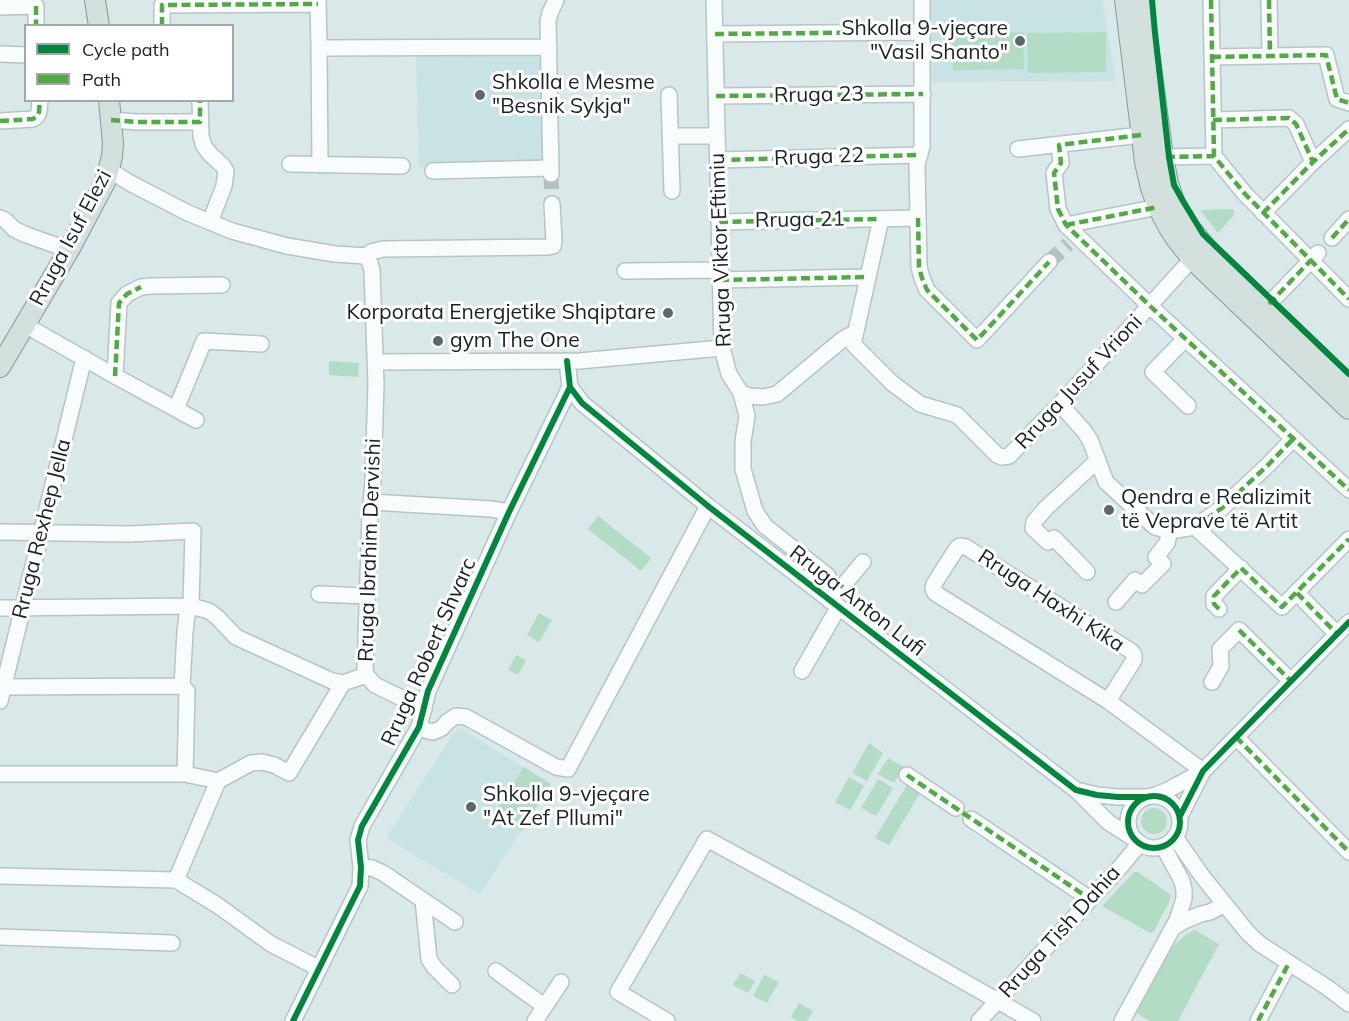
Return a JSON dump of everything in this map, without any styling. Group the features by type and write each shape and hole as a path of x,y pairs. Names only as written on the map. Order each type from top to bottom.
{"main road":[{"path":"1134,3 1141,135 1151,188 1158,207 1177,240 1192,259 1349,409"},
{"path":"1134,3 1168,183 1175,204 1185,222 1208,250 1349,385"},
{"name":"Rruga Isuf Elezi","path":"1,362 69,250 110,170 113,143 110,110"}],"street":[{"path":"433,171 551,171 548,21 556,0"},
{"name":"Rruga Viktor Eftimiu","path":"714,0 722,348 729,374 741,393 747,416 742,441 743,469 755,511 765,526 828,576"},
{"path":"922,0 922,146 917,164 919,267 927,290 977,340 1049,262"},
{"path":"1211,0 1214,156 1263,213 1314,256 1349,299"},
{"path":"1269,0 1270,56"},
{"path":"162,24 162,5 318,2 320,165"},
{"path":"0,7 36,6 36,24"},
{"path":"715,34 922,32"},
{"path":"319,48 549,46"},
{"path":"0,54 24,55"},
{"path":"1212,57 1326,55 1337,99 1349,103"},
{"name":"Rruga 23","path":"716,96 923,94"},
{"path":"669,95 672,191"},
{"path":"0,122 33,119 39,112 40,102"},
{"path":"200,102 201,136 204,146 226,171 224,186 210,222"},
{"path":"110,110 136,122 200,122"},
{"path":"1213,120 1289,118 1296,124 1313,162"},
{"path":"1263,213 1349,129"},
{"path":"1018,149 1141,135"},
{"name":"Rruga Viktor Eftimiu","path":"670,136 717,136"},
{"path":"1059,145 1061,164 1054,173 1058,209 1070,235 1349,490"},
{"name":"Rruga 22","path":"717,160 920,155"},
{"path":"1163,157 1214,156"},
{"path":"290,164 402,166"},
{"path":"110,170 157,197 210,222 251,237 335,254 366,256 382,249 553,246 552,204"},
{"path":"1070,235 1158,207"},
{"path":"0,218 24,234 69,250"},
{"name":"Rruga 21","path":"719,222 918,218"},
{"path":"741,393 763,397 777,394 843,339 855,333 881,219"},
{"path":"1332,238 1349,219"},
{"name":"Rruga Ibrahim Dervishi","path":"218,781 251,763 262,762 274,765 288,773 343,682 366,675 375,433 375,362 372,270 366,256"},
{"path":"1267,306 1314,256"},
{"name":"Rruga Jusuf Vrioni","path":"855,333 854,345 892,383 920,404 957,415 997,455 1009,456 1060,404 1192,259"},
{"path":"626,272 868,277"},
{"path":"115,376 119,303 128,294 141,287 222,285"},
{"path":"25,325 195,420"},
{"path":"1185,339 1153,372 1188,405"},
{"path":"176,409 204,341 261,344"},
{"path":"375,362 567,361 722,348"},
{"name":"Rruga Rexhep Jella","path":"1,691 84,358"},
{"path":"567,361 570,387"},
{"name":"Rruga Anton Lufi","path":"570,387 582,403 708,506 1076,790 1108,822 1138,841"},
{"name":"Rruga Robert Shvarc","path":"293,1021 360,886 361,867 358,840 362,826 419,727 428,691 509,512 570,387"},
{"path":"1060,404 1090,440 1107,482 1155,527 1170,531 1195,527 1222,508 1293,439"},
{"path":"1087,572 1054,538 1048,542 1033,528 1034,522 1046,508 1098,460"},
{"path":"371,502 509,512"},
{"path":"419,727 433,732 442,728 456,716 466,717 556,767 568,769 708,506"},
{"path":"1195,527 1282,607 1349,539"},
{"path":"0,532 129,534 193,531 191,606 185,633 182,686"},
{"path":"1116,602 1135,580 1142,585 1163,564 1156,557 1167,543 1170,531"},
{"name":"Rruga Haxhi Kika","path":"1108,701 1134,660 1131,651 966,547 957,548 934,584 935,593 1108,701 1203,771"},
{"path":"802,671 834,605 863,562"},
{"path":"1219,609 1214,604 1214,596 1241,568"},
{"path":"1297,593 1337,634"},
{"path":"319,594 368,596"},
{"path":"0,608 191,606 209,611 236,637 332,681 343,682"},
{"path":"1180,816 1203,771 1349,622"},
{"path":"1212,682 1221,666 1220,649 1239,630 1291,681"},
{"name":"Rruga Robert Shvarc","path":"366,675 375,685 424,708"},
{"path":"1,691 182,686 187,691 185,774"},
{"path":"1236,737 1349,852"},
{"path":"1149,796 1160,796 1167,799 1177,809 1180,816 1180,824 1169,842 1156,847 1148,847 1131,834 1128,819 1134,806 1139,801 1149,796 1168,790 1203,771"},
{"path":"0,774 185,774 218,781 176,880"},
{"path":"907,775 956,808"},
{"name":"Rruga Anton Lufi","path":"1076,790 1108,796 1149,796"},
{"path":"971,819 1090,899"},
{"path":"667,1021 618,992 707,839 854,919 1033,1021"},
{"name":"Rruga Tish Dahia","path":"979,1021 1090,899 1138,841"},
{"path":"1169,842 1202,876 1248,933 1260,944 1349,1004"},
{"path":"1122,1021 1173,928 1184,899 1182,880 1169,842"},
{"path":"361,867 372,868 383,873 455,922"},
{"path":"0,876 176,880 217,905 271,944 318,968"},
{"path":"423,900 429,959 452,985"},
{"path":"1173,928 1225,904"},
{"path":"0,938 172,943"},
{"path":"1258,1021 1289,963"},
{"path":"496,971 544,1006"},
{"path":"535,1021 561,982"}],"shaded area":[{"name":"Shkolla 9-vjeçare \"Vasil Shanto\"","path":"930,0 1102,0 1116,81 932,82"},
{"name":"Shkolla e Mesme \"Besnik Sykja\"","path":"538,53 542,61 542,164 419,167 416,55"},
{"name":"Shkolla 9-vjeçare \"At Zef Pllumi\"","path":"458,727 551,784 480,894 386,838"}],"green space":[{"path":"1023,32 1024,69 953,70 952,34"},
{"path":"1106,32 1106,72 1028,73 1027,33"},
{"path":"1232,209 1234,215 1218,233 1200,210"},
{"path":"329,361 359,363 358,377 329,375"},
{"path":"598,516 651,558 641,571 588,529"},
{"path":"539,613 552,620 539,642 527,635"},
{"path":"516,655 526,660 518,675 508,670"},
{"path":"869,743 883,753 867,781 852,773"},
{"path":"888,758 904,767 894,783 878,774"},
{"path":"524,767 551,784 522,831 494,814"},
{"path":"849,777 864,786 850,810 835,802"},
{"path":"878,779 893,788 876,816 861,808"},
{"path":"907,785 920,793 889,845 875,838"},
{"path":"1154,808 1163,812 1167,821 1163,830 1154,834 1145,830 1141,821 1145,812"},
{"path":"1134,872 1138,872 1171,895 1154,931 1150,933 1102,906"},
{"path":"1195,930 1219,944 1178,1021 1150,1021 1136,1013 1164,958 1173,946"},
{"path":"740,973 755,981 748,993 733,985"},
{"path":"764,975 779,982 767,1003 753,996"},
{"path":"799,1003 813,1011 807,1021 797,1021 791,1017"}],"tunnel":[{"path":"551,174 552,204"},
{"path":"1049,262 1068,244"}],"marked path":[{"path":"1211,0 1214,156 1245,194 1349,299"},
{"path":"1269,0 1270,56"},
{"path":"162,24 162,5 318,4"},
{"path":"36,6 36,24"},
{"path":"715,34 922,32"},
{"path":"1212,57 1326,55 1337,99 1349,103"},
{"path":"716,96 923,94"},
{"path":"0,121 33,119 39,112 40,102"},
{"path":"111,120 200,122 200,102"},
{"path":"1213,120 1289,118 1296,124 1313,162"},
{"path":"1263,213 1349,129"},
{"path":"1141,135 1059,145 1061,163 1054,173 1058,209 1066,225 1349,490"},
{"path":"718,160 920,155"},
{"path":"1166,157 1214,156"},
{"path":"1066,225 1158,207"},
{"path":"918,218 919,267 927,290 977,340 1049,262"},
{"path":"719,222 881,219"},
{"path":"1332,238 1349,219"},
{"path":"1269,304 1311,260"},
{"path":"720,280 868,277"},
{"path":"115,376 119,303 127,294 141,287"},
{"path":"1195,527 1222,508 1293,439"},
{"path":"1219,609 1214,604 1214,596 1241,568 1282,607 1349,539"},
{"path":"828,576 843,587"},
{"path":"1297,593 1337,634"},
{"path":"1239,630 1291,681"},
{"path":"1236,737 1349,852"},
{"path":"907,775 1090,899"},
{"path":"1258,1021 1289,963"}],"cycle path":[{"path":"1152,0 1174,185 1203,234 1349,374"},
{"path":"293,1021 360,886 361,867 358,840 362,826 419,727 428,691 509,512 570,387 567,361"},
{"path":"570,387 582,403 708,506 1076,790 1097,795 1145,797"},
{"path":"1180,816 1203,771 1349,622"},
{"path":"1154,796 1164,798 1172,804 1178,812 1180,822 1178,832 1172,840 1164,846 1154,848 1144,846 1136,840 1130,832 1128,822 1130,812 1136,804 1144,798 1154,796"}],"place":[{"name":"Shkolla 9-vjeçare \"Vasil Shanto\"","path":"1020,41"},
{"name":"Shkolla e Mesme \"Besnik Sykja\"","path":"480,95"},
{"name":"Korporata Energjetike Shqiptare","path":"668,313"},
{"name":"gym The One","path":"438,341"},
{"name":"Qendra e Realizimit të Veprave të Artit","path":"1109,510"},
{"name":"Shkolla 9-vjeçare \"At Zef Pllumi\"","path":"471,807"}]}
